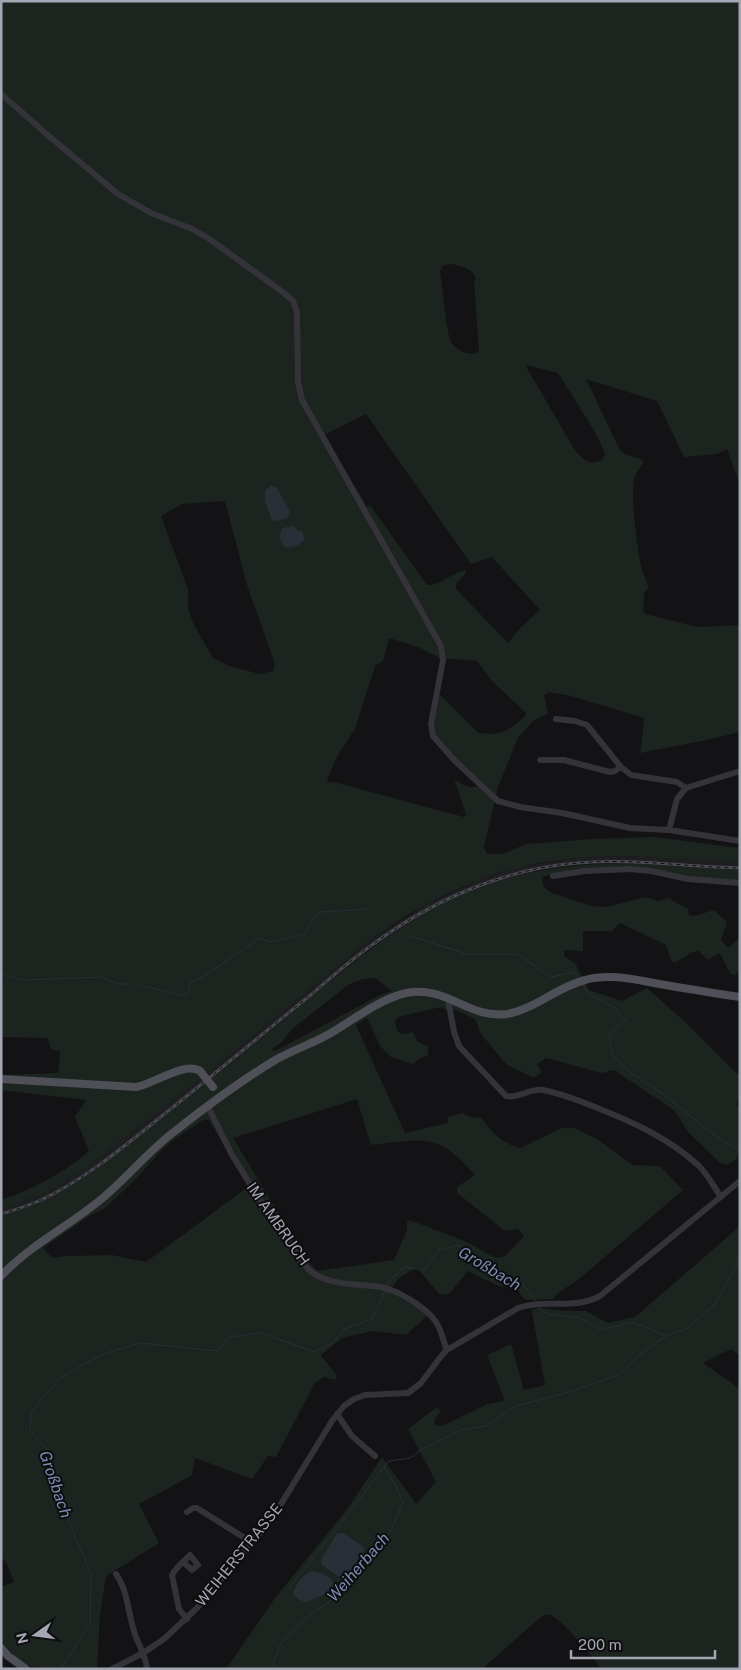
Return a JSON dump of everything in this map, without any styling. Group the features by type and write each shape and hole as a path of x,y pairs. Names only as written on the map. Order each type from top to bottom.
{"main road":[{"path":"1,1276 17,1260 100,1200 168,1136 221,1096 257,1071 329,1034 389,999 417,992 435,993 487,1014 509,1013 524,1009 579,981 599,977 628,979 740,997"},
{"path":"1,1078 136,1087 154,1082 186,1068 193,1068 200,1071 221,1096"},
{"path":"1,1648 8,1656 26,1669"}],"street":[{"path":"1,94 118,194 151,213 192,229 208,238 293,301 297,312 298,382 302,400 441,646 443,660 431,724 435,741 455,762 493,798 507,805 562,813 630,828 669,830 740,841"},
{"path":"556,719 575,721 587,725 621,767 631,776 677,782 686,788"},
{"path":"540,760 569,760 610,772 621,767"},
{"path":"669,830 677,799 686,788 740,771"},
{"path":"553,876 585,871 630,869 651,871 688,879 740,884"},
{"path":"449,998 454,1032 459,1046 506,1096 514,1096 533,1090 547,1091 576,1100 639,1126 662,1139 699,1166 721,1197"},
{"name":"IM AMBRUCH","path":"208,1106 231,1153 253,1189 308,1268 320,1277 330,1280 354,1286 387,1289 426,1310 440,1329 447,1350"},
{"name":"WEIHERSTRASSE","path":"112,1669 143,1653 164,1639 187,1619 267,1524 332,1421 350,1401 359,1396 371,1394 408,1393 415,1389 447,1350 509,1312 531,1304 576,1304 592,1300 612,1288 740,1181"},
{"path":"337,1414 352,1436 375,1456"},
{"path":"187,1512 197,1508 251,1542"},
{"path":"183,1562 172,1576 179,1609 187,1619"},
{"path":"116,1574 122,1584 133,1629 143,1653 147,1669"}],"shaded area":[{"path":"1,1 740,1 740,485 727,449 717,454 684,457 657,401 586,379 620,450 644,462 637,472 633,483 638,550 642,570 648,585 644,593 643,610 646,614 697,627 740,625 740,732 640,753 644,718 571,696 549,692 544,695 548,714 534,720 518,738 498,787 484,847 487,854 503,854 526,844 654,837 740,848 740,863 625,856 577,858 539,863 501,872 444,895 409,914 365,944 199,1080 87,1167 38,1196 1,1209 1,1200 48,1180 89,1151 75,1117 86,1100 1,1090 1,1075 58,1073 60,1052 51,1049 47,1038 1,1037","holes":["452,264 463,267 475,275 479,352 471,354 464,352 457,348 449,338 440,271 443,265","525,365 558,373 595,432 605,453 603,460 588,462 576,452","366,414 471,564 492,557 540,610 521,627 508,643 456,589 456,584 466,573 465,570 437,584 427,585 370,505 367,507 324,435","225,501 246,582 275,664 273,671 260,674 229,666 213,658 193,623 188,608 188,589 161,516 182,504","389,638 418,647 440,658 477,661 492,681 526,713 525,716 504,732 492,734 477,732 439,694 433,725 437,740 481,785 471,787 454,779 466,814 464,817 334,782 329,783 327,779 339,753 355,729 375,666 383,661"]},
{"path":"271,485 277,488 290,512 287,518 277,521 272,520 265,501 265,491"},
{"path":"294,526 302,532 305,539 290,548 284,547 279,537 282,528"},
{"path":"625,856 740,863 740,870 625,863 577,864 503,879 483,885 447,901 412,920 369,949 203,1085 91,1172 61,1192 41,1202 1,1216 1,1209 38,1196 87,1167 199,1080 365,944 425,905 481,879 519,867 577,858"},
{"path":"625,863 740,870 740,881 690,877 651,869 562,872 542,877 543,886 550,892 591,906 607,907 645,897 659,901 668,898 688,909 689,915 694,916 714,910 727,922 721,940 728,948 740,938 740,970 735,975 730,974 720,953 708,960 699,951 693,952 674,963 671,961 666,945 620,923 612,931 583,931 583,951 564,950 564,956 575,963 589,990 622,1001 647,988 684,1021 740,1077 740,1096 736,1104 740,1108 740,1151 736,1159 727,1165 719,1162 689,1133 674,1110 614,1070 602,1073 546,1058 537,1064 542,1072 534,1078 506,1064 481,1034 475,1019 453,1009 446,1010 441,1007 398,1017 395,1022 398,1032 403,1034 413,1032 417,1041 428,1047 428,1055 413,1064 391,1057 380,1046 367,1018 356,1025 405,1133 448,1123 448,1117 462,1113 471,1117 481,1118 498,1137 520,1148 562,1128 574,1128 597,1139 633,1165 660,1166 683,1190 553,1299 525,1300 516,1288 498,1286 468,1271 449,1294 440,1295 417,1268 404,1275 390,1292 427,1314 427,1316 406,1335 373,1331 342,1338 321,1355 337,1376 335,1380 324,1377 315,1383 276,1457 268,1456 252,1479 195,1458 192,1474 189,1477 139,1504 159,1543 106,1576 100,1615 97,1669 34,1667 27,1665 13,1655 1,1642 1,1587 14,1582 6,1562 1,1558 1,1216 31,1206 84,1178 190,1096 351,964 414,919 460,895 501,880 554,868","holes":["375,978 392,991 380,995 275,1051 272,1049 283,1041 292,1029 348,985 363,979","357,1099 371,1145 420,1141 435,1143 447,1149 475,1175 457,1187 457,1193 505,1231 518,1229 524,1236 505,1256 496,1258 467,1242 410,1220 407,1222 407,1230 394,1260 317,1271 308,1262 233,1138","203,1120 209,1120 248,1187 146,1262 112,1255 53,1258 47,1253 43,1248 91,1215 105,1208 176,1138"]},
{"path":"740,1226 740,1356 731,1349 703,1363 740,1389 740,1669 602,1669 570,1631 556,1618 547,1615 542,1616 482,1669 226,1669 275,1598 348,1508 382,1457 416,1504 436,1482 408,1429 437,1407 441,1411 435,1419 434,1425 442,1426 488,1404 505,1401 487,1355 511,1344 524,1390 545,1385 533,1309 586,1311 608,1323 635,1317"},
{"path":"337,1533 343,1533 364,1547 364,1551 349,1573 339,1577 322,1565 321,1560"},
{"path":"313,1571 329,1577 334,1586 328,1593 307,1602 299,1600 293,1593 298,1582 303,1576"}],"waterway":[{"path":"138,985 186,996 191,982 204,976 260,938 270,942 305,934 315,916 321,912 368,909"},
{"path":"410,936 467,954 517,954 551,977 575,972 579,978"},
{"path":"1,975 24,980 100,977 119,984 130,984"},
{"path":"582,984 589,994 615,1008 625,1020 609,1035 612,1055 631,1073 663,1094 713,1134 740,1151"},
{"name":"Großbach","path":"387,1285 404,1267 424,1270 439,1250 459,1245 524,1286 535,1301"},
{"name":"Weiherbach","path":"271,1669 281,1643 312,1613 332,1600 387,1539 403,1502 384,1467 389,1461 410,1458 422,1449 461,1430 486,1426 516,1406 573,1391 618,1375 643,1352 666,1336 688,1328 715,1304 736,1266 740,1254"},
{"name":"Großbach","path":"61,1669 90,1623 91,1574 52,1482 46,1448 30,1431 31,1412 60,1378 103,1354 140,1343 218,1351 229,1337 262,1333 314,1352 333,1343 344,1329 372,1319 385,1291"},
{"name":"Großbach","path":"539,1307 548,1314 580,1318 601,1330 633,1322 666,1336"},
{"path":"288,1589 383,1468"}],"railway":[{"path":"1,1214 41,1200 94,1169 361,953 391,931 441,902 494,880 549,866 598,862 639,862 740,868"}]}
